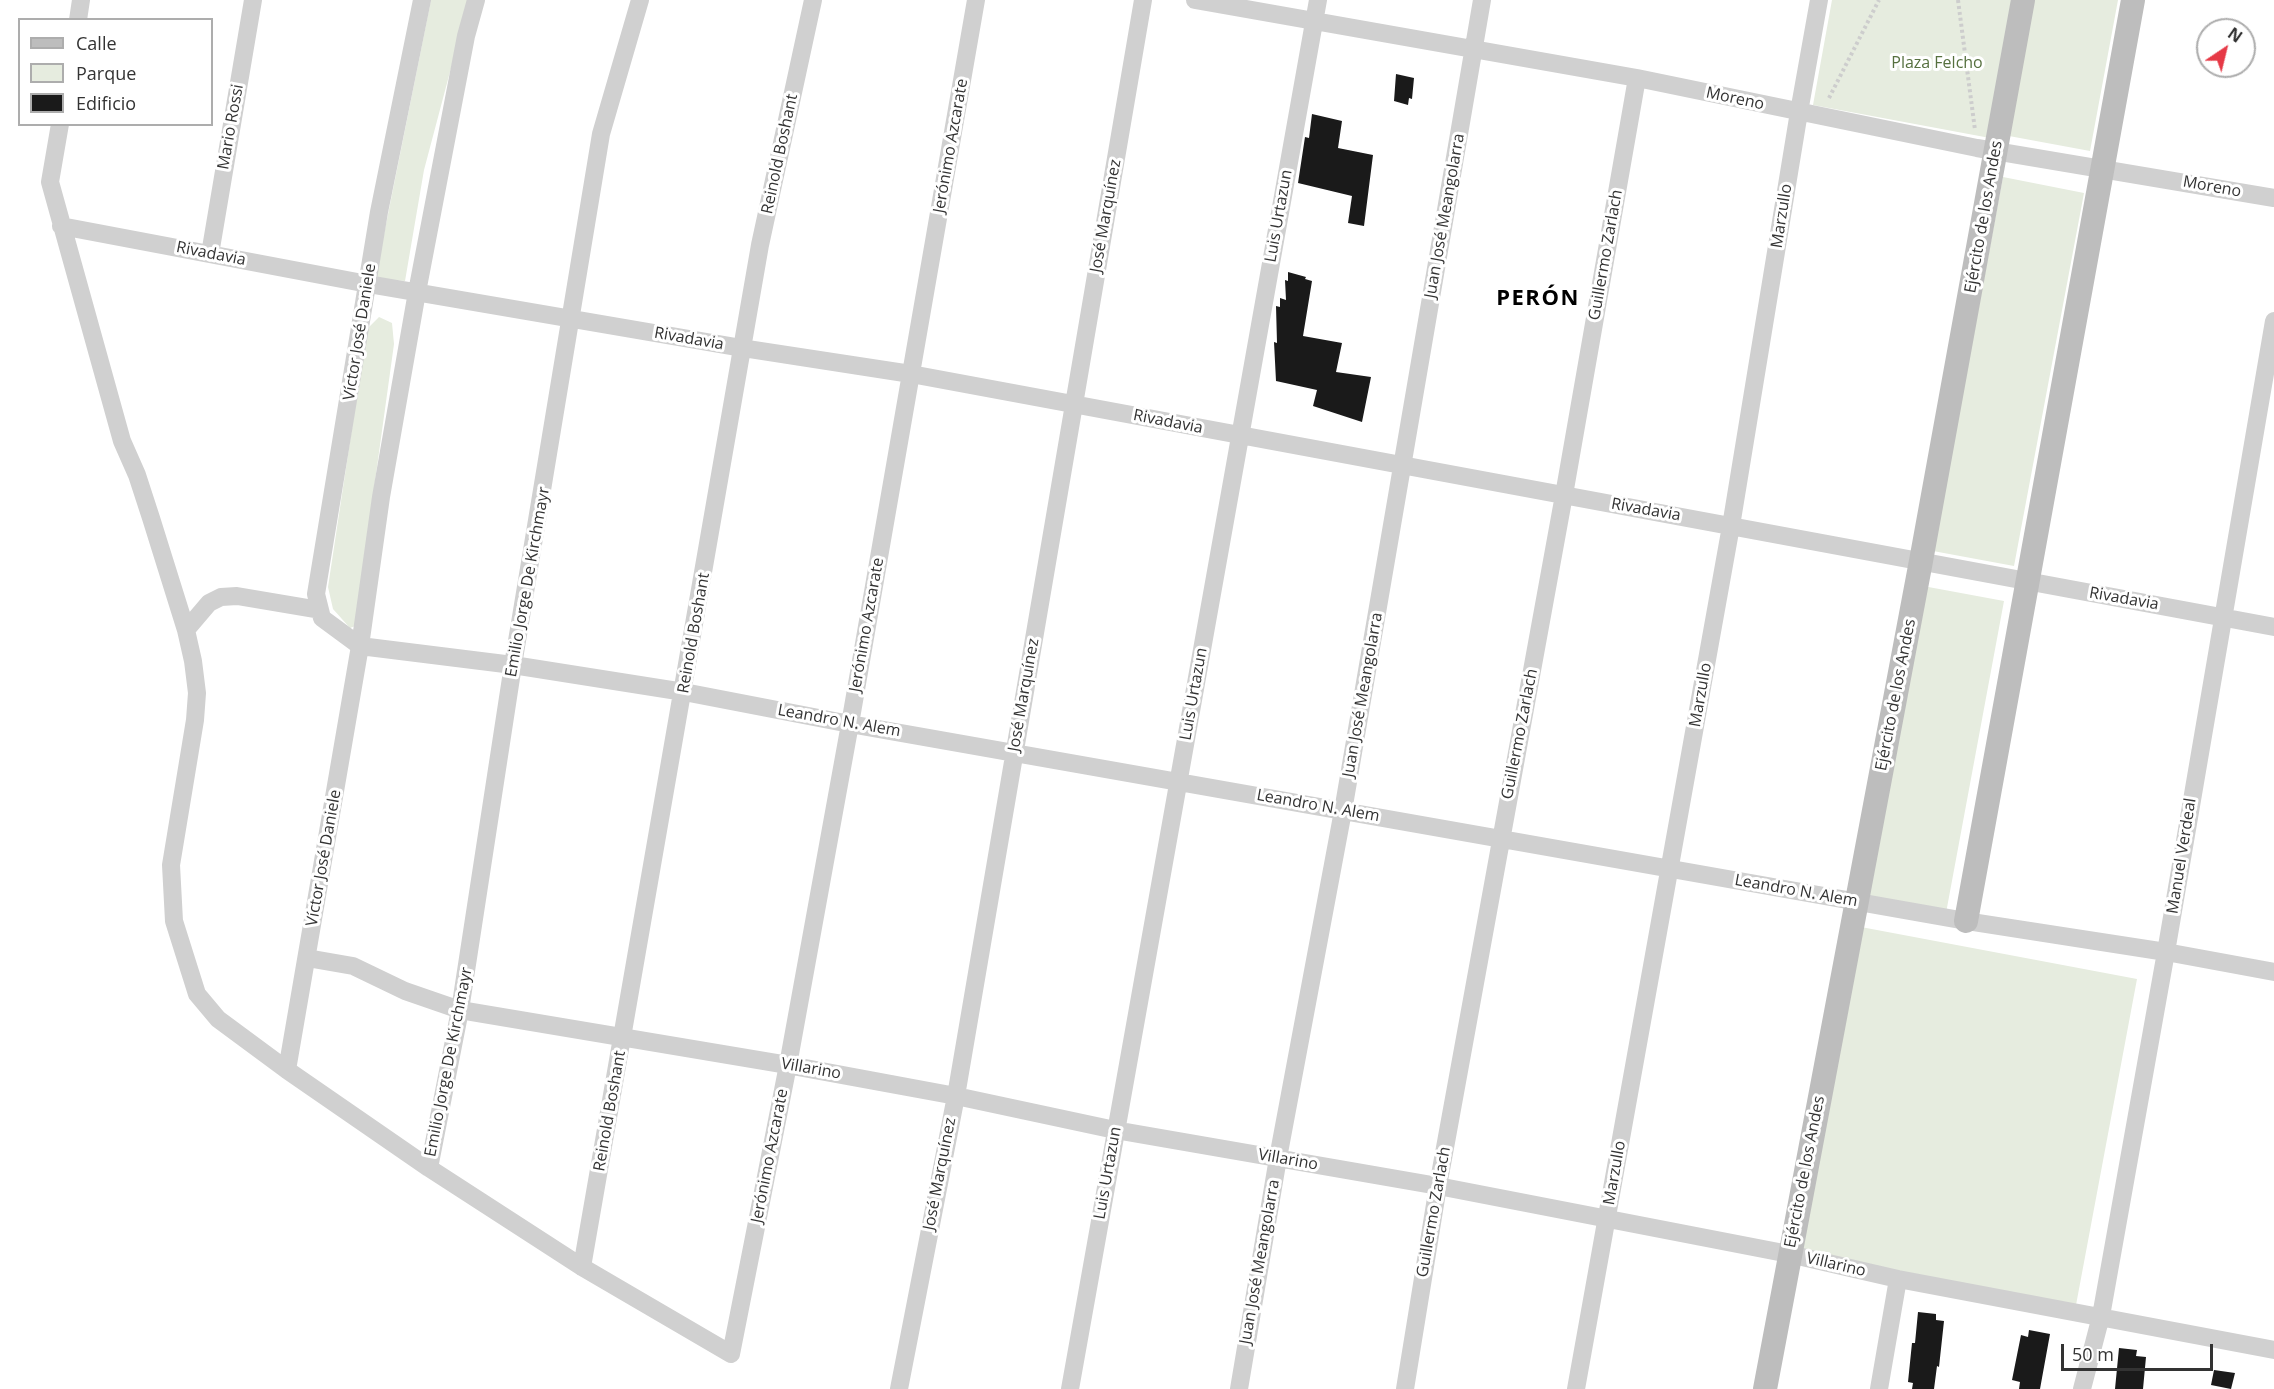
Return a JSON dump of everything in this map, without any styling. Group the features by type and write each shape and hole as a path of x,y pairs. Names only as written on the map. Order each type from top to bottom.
{"street":[{"name":"Mario Rossi","path":"210,254 253,0"},
{"name":"Víctor José Daniele","path":"320,610 316,594 379,212 422,0"},
{"name":"Víctor José Daniele","path":"287,1070 360,646 381,497 417,292 466,36 476,0"},
{"name":"Emilio Jorge De Kirchmayr","path":"429,1168 460,1010 513,664 602,134 640,0"},
{"name":"Reinold Boshant","path":"582,1267 624,1037 760,245 813,0"},
{"name":"Jerónimo Azcarate","path":"582,1267 731,1354 788,1065 850,724 976,0"},
{"name":"José Marquínez","path":"899,1389 956,1096 1143,0"},
{"name":"Moreno","path":"1195,0 1637,78 1987,149 2274,198"},
{"name":"Luis Urtazun","path":"1070,1389 1318,0"},
{"name":"Juan José Meangolarra","path":"1239,1389 1278,1158 1343,811 1482,0"},
{"name":"Marzullo","path":"1576,1389 1731,526 1819,0"},
{"name":"Ejército de los Andes","path":"1765,1389 1921,561 1987,149 2023,0"},
{"path":"1965,921 2133,0"},
{"name":"Guillermo Zarlach","path":"1404,1389 1438,1186 1564,495 1637,78"},
{"path":"60,126 50,182 122,441 137,475 186,630 197,693 195,720 171,865 174,921 197,994 218,1019 287,1070 429,1168 582,1267"},
{"name":"Rivadavia","path":"61,226 368,284 742,348 911,374 2274,627"},
{"name":"Manuel Verdeal","path":"2082,1389 2101,1316 2274,321"},
{"path":"186,630 208,603 221,597 237,597 320,610 322,618 360,646"},
{"name":"Leandro N. Alem","path":"360,646 513,664 684,692 850,724 1965,921 2166,952 2274,972"},
{"name":"Villarino","path":"307,958 353,966 405,991 460,1010 788,1065 956,1096 1115,1130 1438,1186 1789,1254 1898,1279 2274,1350"},
{"path":"1879,1389 1898,1279"}],"path":[{"path":"1822,116 1879,0"},
{"path":"1958,0 1987,149"}],"green space":[{"path":"431,0 469,0 424,170 405,281 375,279"},
{"name":"Plaza Felcho","path":"1832,0 2015,0 1990,138 1813,105"},
{"path":"2034,0 2118,0 2090,151 2009,136"},
{"path":"2003,177 2084,193 2014,566 1933,551"},
{"path":"379,317 392,323 394,344 358,604 358,625 350,628 333,609 328,587 367,329"},
{"path":"1923,586 2004,601 1946,913 1865,898"},
{"path":"1861,927 2137,979 2076,1305 1800,1253"}],"building":[{"path":"1396,74 1414,78 1412,99 1409,98 1408,105 1394,101"},
{"path":"1312,114 1342,121 1338,148 1373,155 1364,226 1348,223 1352,196 1298,183 1305,137 1309,138"},
{"path":"1288,272 1312,281 1303,336 1342,343 1336,372 1371,377 1362,422 1313,406 1317,390 1276,381 1274,342 1277,343 1276,306 1280,307 1280,298 1286,300 1285,280 1288,281"},
{"path":"1918,1312 1936,1314 1936,1320 1944,1321 1934,1389 1912,1389 1913,1383 1908,1382"},
{"path":"2029,1330 2050,1334 2040,1389 2019,1389 2020,1382 2012,1380 2021,1335 2028,1337"},
{"path":"2119,1348 2137,1350 2136,1356 2146,1357 2143,1389 2115,1389"},
{"path":"2214,1370 2235,1373 2231,1389 2211,1385"}],"district":[{"name":"PERÓN","path":"1538,299"}]}
